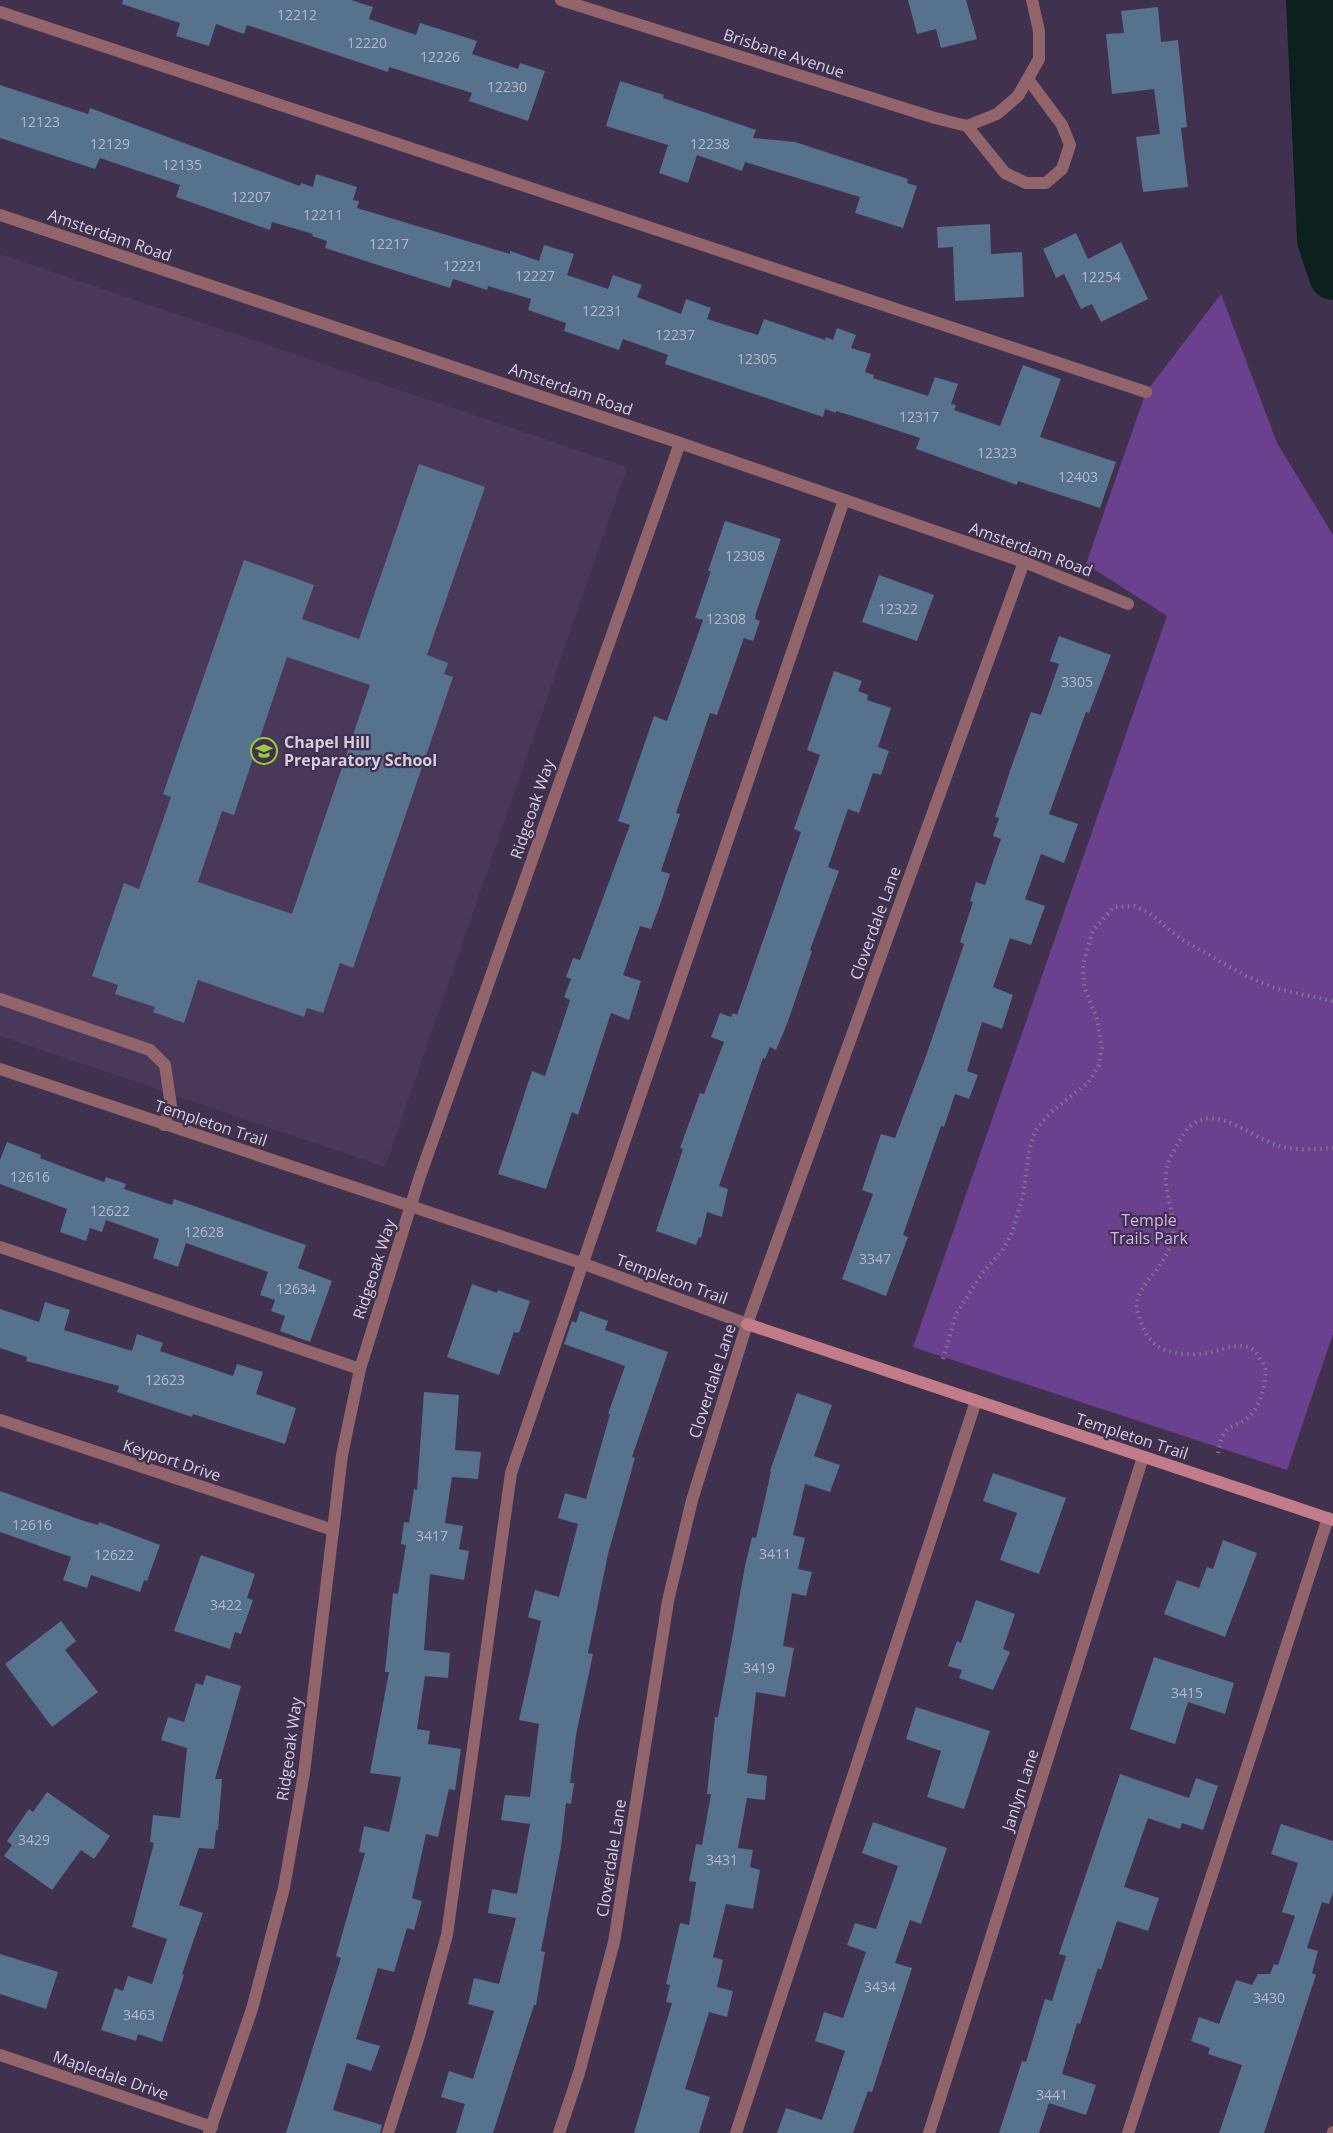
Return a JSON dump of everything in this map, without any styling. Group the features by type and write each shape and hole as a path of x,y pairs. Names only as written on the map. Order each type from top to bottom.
{"street":[{"name":"Brisbane Avenue","path":"561,0 935,118 967,126"},
{"path":"1028,79 1062,125 1070,145 1062,169 1046,183 1026,183 1005,173 967,126 997,114 1018,96 1039,59 1040,31 1032,0"},
{"path":"0,12 1146,392"},
{"name":"Amsterdam Road","path":"0,215 680,443 1024,562 1128,604"},
{"name":"Ridgeoak Way","path":"211,2130 252,2009 284,1888 304,1773 342,1455 360,1369 411,1206 680,443"},
{"path":"388,2133 419,2036 447,1935 511,1473 844,500"},
{"name":"Cloverdale Lane","path":"559,2133 579,2073 614,1942 668,1601 689,1511 747,1324 1024,562"},
{"path":"0,999 150,1050 165,1065 171,1106 164,1125"},
{"name":"Templeton Trail","path":"0,1069 584,1264 747,1324 1331,1519"},
{"path":"0,1247 360,1369"},
{"path":"736,2133 976,1401"},
{"name":"Keyport Drive","path":"0,1420 333,1530"},
{"name":"Janlyn Lane","path":"929,2133 1143,1457"},
{"path":"1128,2133 1331,1519"},
{"name":"Mapledale Drive","path":"0,2055 211,2130"}],"path":[{"path":"943,1359 957,1314 983,1272 1002,1251 1012,1233 1023,1195 1029,1151 1035,1131 1051,1112 1088,1083 1099,1065 1102,1047 1099,1028 1084,986 1083,965 1093,930 1114,907 1134,906 1148,912 1181,939 1246,976 1277,989 1333,1001"},
{"path":"1218,1453 1223,1435 1252,1414 1265,1383 1265,1365 1251,1347 1240,1345 1207,1353 1169,1351 1154,1344 1137,1314 1137,1302 1142,1288 1160,1266 1173,1236 1172,1218 1166,1194 1166,1171 1170,1158 1184,1132 1199,1120 1217,1119 1239,1125 1261,1139 1280,1146 1300,1149 1333,1148"}],"shaded area":[{"name":"Chapel Hill Preparatory School","path":"0,254 627,467 385,1167 0,1036"}],"green space":[{"name":"Temple Trails Park","path":"1221,294 1277,443 1333,535 1333,1334 1287,1470 913,1347 1167,616 1086,564 1146,392"}],"building":[{"path":"123,0 351,0 373,7 369,19 416,35 420,23 477,41 472,54 518,69 520,63 545,71 528,121 469,101 472,93 389,67 388,72 247,25 244,34 216,24 209,46 176,36 180,23 122,4"},
{"path":"908,0 966,0 977,39 941,48 936,29 917,34"},
{"path":"1158,7 1161,42 1178,40 1187,127 1181,128 1188,187 1143,192 1136,137 1160,134 1154,89 1112,94 1106,34 1124,33 1121,11"},
{"path":"620,81 756,130 753,138 795,142 908,179 907,183 917,186 903,228 855,213 860,197 745,162 742,171 697,155 688,183 659,173 668,145 606,126"},
{"path":"0,85 88,114 90,108 300,186 301,183 313,187 316,174 357,187 353,200 359,201 357,208 510,254 510,251 539,261 544,245 574,254 567,275 608,289 613,275 642,285 637,297 681,314 686,299 711,308 707,319 758,335 764,319 825,340 826,337 833,340 837,328 856,335 851,348 871,354 865,372 874,375 873,378 928,396 935,377 958,384 951,404 956,405 954,410 1000,426 1023,365 1061,379 1040,437 1116,462 1100,508 1018,481 1017,485 916,449 920,438 836,411 836,413 825,409 823,417 665,364 668,355 623,339 619,350 564,331 566,323 528,310 531,299 488,286 487,290 453,279 450,288 325,248 327,241 312,236 313,234 272,222 270,230 176,197 180,185 100,158 95,169 0,138"},
{"path":"990,224 991,254 1022,252 1024,297 955,301 953,247 938,248 937,227"},
{"path":"1076,233 1088,259 1121,242 1148,299 1101,322 1092,304 1081,309 1064,274 1056,278 1043,249"},
{"path":"419,464 485,487 427,655 448,663 444,674 453,677 353,968 340,963 323,1013 307,1008 304,1017 198,980 184,1023 153,1012 155,1007 115,994 118,985 92,976 124,883 139,889 171,797 163,794 244,560 314,585 302,619 359,639","holes":["287,657 370,685 292,914 198,882 222,811 234,815"]},
{"path":"725,521 781,539 756,613 755,619 760,621 753,641 744,638 717,715 710,713 676,813 680,814 661,871 670,874 661,902 651,929 640,926 623,975 641,981 629,1020 611,1013 578,1115 572,1112 546,1189 498,1174 532,1071 545,1076 570,1000 564,997 571,979 566,977 573,958 580,960 630,825 618,821 654,716 667,721 703,620 695,618"},
{"path":"879,575 934,595 917,641 862,622"},
{"path":"1059,636 1111,655 1089,713 1086,712 1049,814 1078,824 1064,863 1041,854 1025,899 1045,906 1031,945 1010,938 993,987 1013,995 1002,1029 982,1022 967,1071 978,1075 969,1099 955,1094 944,1127 941,1126 903,1235 908,1237 886,1296 842,1279 873,1194 862,1190 881,1134 895,1138 926,1056 964,944 960,942 973,902 970,901 976,882 985,885 1001,839 993,836 999,818 995,817 1011,768 1031,712 1041,715 1059,664 1050,661"},
{"path":"834,671 862,681 858,691 868,695 867,700 891,708 878,747 889,751 881,775 873,773 859,813 848,809 828,867 839,871 810,950 812,951 776,1050 770,1047 765,1059 763,1058 719,1186 728,1189 722,1217 707,1212 701,1238 699,1237 696,1245 656,1231 683,1149 680,1148 700,1093 704,1094 724,1042 711,1037 720,1013 731,1017 733,1013 737,1015 801,832 794,829 820,755 807,750"},
{"path":"7,1142 41,1155 40,1158 104,1182 106,1177 126,1184 124,1189 172,1205 174,1199 306,1245 298,1268 332,1281 310,1342 280,1331 285,1316 271,1311 275,1300 260,1295 268,1272 186,1243 178,1267 153,1258 159,1239 106,1220 102,1232 90,1228 86,1241 60,1232 67,1209 0,1184 0,1160"},
{"path":"472,1284 530,1301 519,1333 514,1332 499,1375 447,1357"},
{"path":"45,1302 70,1310 64,1330 132,1351 137,1334 163,1343 160,1351 233,1376 237,1364 263,1372 256,1394 296,1408 285,1444 117,1392 119,1386 26,1361 27,1357 0,1348 0,1309 39,1322"},
{"path":"580,1311 608,1321 605,1330 668,1352 632,1457 635,1458 608,1554 588,1653 593,1654 576,1735 570,1783 574,1783 571,1804 566,1803 561,1847 541,1951 545,1952 536,2005 534,2005 493,2133 456,2133 465,2104 441,2097 449,2071 473,2079 494,2011 468,2004 474,1978 499,1984 516,1918 488,1913 492,1889 517,1894 530,1824 501,1820 505,1795 530,1797 539,1724 519,1720 541,1621 528,1617 535,1590 559,1597 578,1524 558,1518 565,1493 586,1499 610,1414 608,1414 625,1366 564,1344 572,1321 576,1323"},
{"path":"424,1392 459,1395 455,1450 481,1452 478,1479 452,1477 445,1523 463,1526 459,1549 469,1551 464,1580 430,1574 424,1650 450,1653 448,1678 425,1676 417,1729 430,1731 428,1744 461,1749 455,1790 449,1789 438,1837 426,1834 412,1898 422,1901 414,1930 407,1928 394,1972 378,1968 356,2039 380,2046 371,2071 347,2063 333,2110 382,2125 380,2133 286,2133 341,1958 336,1956 365,1853 359,1852 364,1826 389,1832 401,1777 370,1773 389,1672 385,1672 393,1593 398,1594 406,1545 401,1544 404,1522 409,1523 414,1489 417,1490"},
{"path":"797,1393 832,1405 814,1456 840,1465 830,1492 805,1484 793,1535 805,1538 798,1569 812,1572 806,1596 792,1593 783,1646 794,1648 785,1697 756,1692 747,1773 767,1776 765,1800 747,1798 738,1848 753,1850 750,1867 760,1870 753,1909 726,1904 713,1957 723,1960 717,1987 733,1991 727,2017 709,2012 685,2089 710,2097 699,2133 634,2133 672,2003 666,2002 670,1985 666,1984 680,1923 689,1925 696,1882 689,1881 696,1844 702,1845 711,1794 707,1794 715,1717 718,1717 745,1566 752,1537 756,1538 770,1471"},
{"path":"993,1473 1066,1498 1039,1574 1000,1560 1017,1513 983,1501"},
{"path":"0,1491 84,1521 98,1525 99,1522 160,1545 147,1581 144,1580 140,1592 91,1575 87,1588 63,1580 71,1557 0,1532"},
{"path":"1223,1540 1257,1553 1225,1637 1164,1614 1177,1580 1199,1588 1207,1567 1213,1569"},
{"path":"201,1555 255,1574 247,1598 253,1600 241,1634 235,1632 230,1649 174,1631"},
{"path":"976,1600 1015,1614 1003,1649 1010,1652 993,1690 959,1678 962,1670 948,1666 957,1641 961,1643"},
{"path":"61,1621 76,1641 65,1650 98,1692 52,1727 5,1664"},
{"path":"1154,1657 1234,1683 1225,1714 1188,1702 1175,1744 1130,1729"},
{"path":"206,1675 241,1686 215,1779 222,1779 218,1830 216,1830 214,1849 199,1848 179,1905 203,1913 162,2042 138,2034 136,2041 101,2030 115,1988 123,1991 128,1976 152,1984 167,1939 132,1927 154,1843 150,1842 153,1815 180,1818 187,1748 161,1740 168,1717 184,1722 196,1683 203,1685"},
{"path":"916,1707 990,1731 964,1809 927,1797 941,1751 906,1739"},
{"path":"1120,1774 1189,1798 1196,1778 1218,1786 1203,1830 1182,1823 1180,1829 1148,1818 1124,1887 1159,1898 1148,1931 1117,1921 1101,1970 1098,1968 1080,2024 1077,2023 1062,2074 1096,2085 1086,2115 1049,2103 1039,2133 999,2133 1022,2061 1026,2062 1045,1999 1052,2001 1066,1956 1059,1954"},
{"path":"47,1792 110,1836 94,1859 81,1850 52,1890 4,1856 12,1845 7,1841 29,1809 33,1812"},
{"path":"873,1822 947,1848 921,1924 910,1920 895,1963 912,1968 872,2092 868,2091 853,2133 777,2133 786,2108 822,2120 845,2051 815,2041 824,2012 843,2018 866,1952 847,1945 855,1923 876,1929 898,1866 862,1853"},
{"path":"1281,1824 1333,1841 1333,1892 1329,1904 1322,1902 1307,1948 1318,1951 1312,1973 1316,1975 1264,2133 1219,2133 1242,2065 1208,2054 1210,2048 1191,2041 1199,2017 1219,2024 1236,1980 1252,1985 1258,1974 1270,1974 1274,1964 1278,1965 1295,1916 1282,1912 1298,1863 1271,1854"},
{"path":"0,1954 58,1972 46,2009 0,1994"}],"waterway":[{"path":"1310,0 1321,240 1333,276"}],"place":[{"name":"Chapel Hill Preparatory School","path":"264,751"}]}
